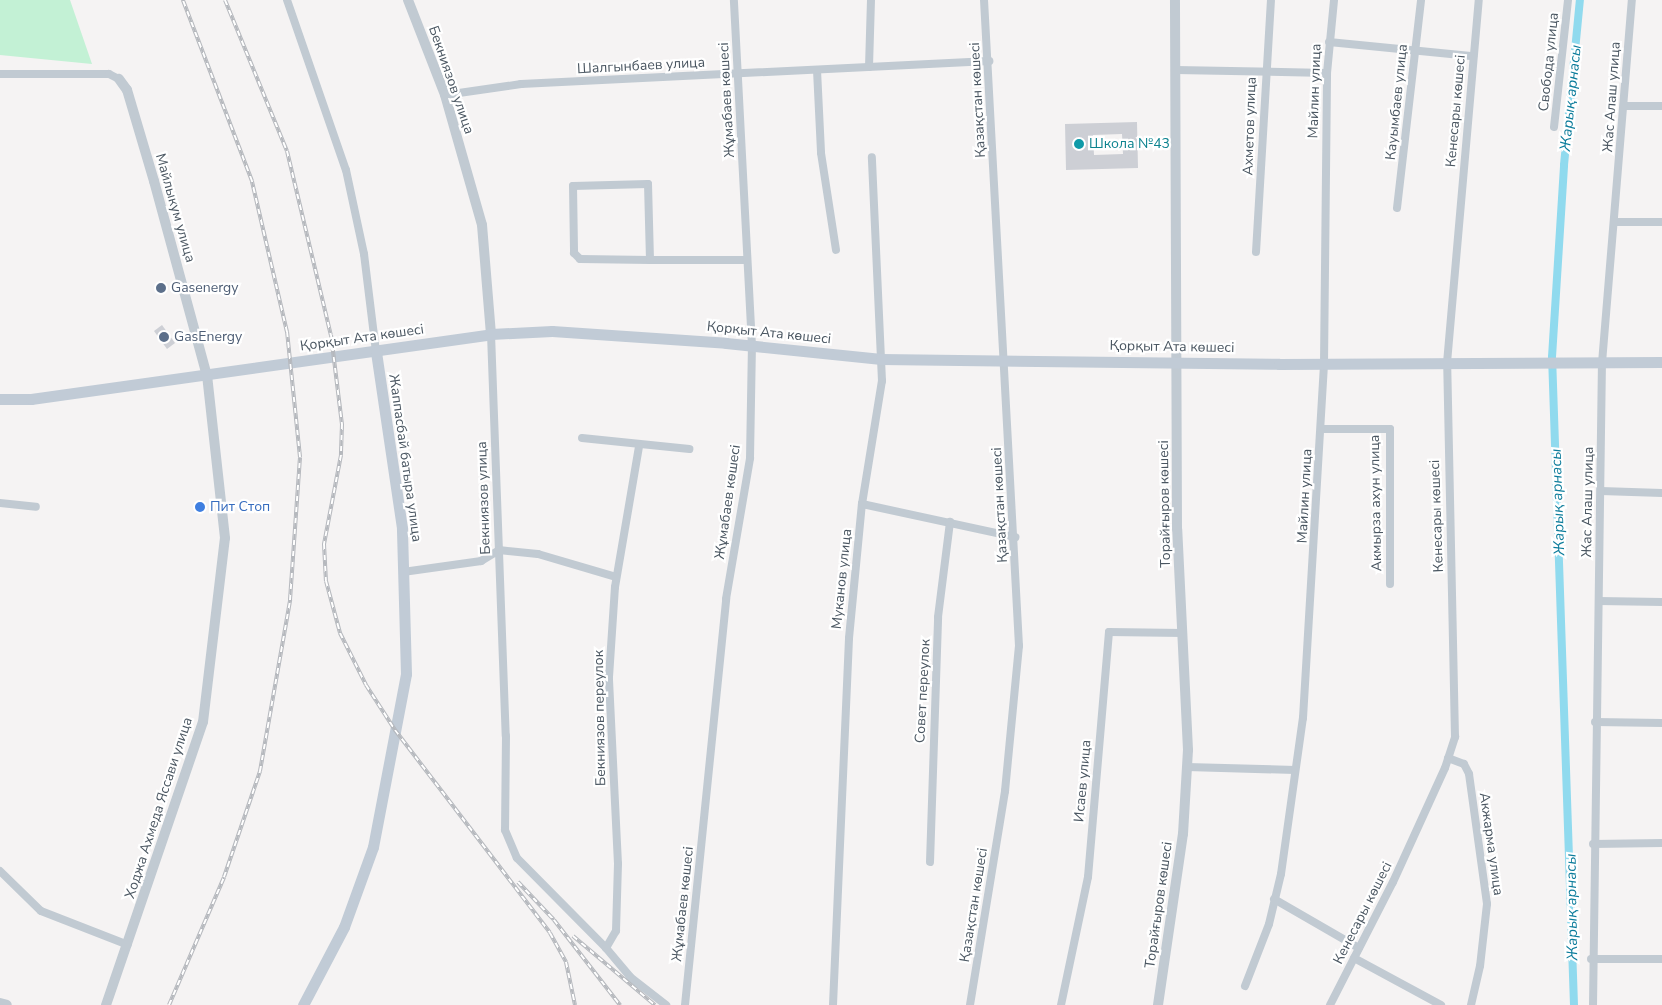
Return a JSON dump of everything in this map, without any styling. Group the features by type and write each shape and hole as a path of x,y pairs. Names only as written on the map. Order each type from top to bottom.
{"main road":[{"name":"Қорқыт Ата көшесі","path":"0,398 31,399 207,376 491,334 552,331 752,346 881,359 1004,358 1324,364 1602,362"},
{"name":"Жаппасбай батыра улица","path":"304,1005 344,927 373,848 406,674 402,528 376,352"},
{"path":"1602,362 1662,362"}],"street":[{"name":"Жаппасбай батыра улица","path":"287,0 346,170 363,244 376,352"},
{"name":"Бекниязов улица","path":"408,0 445,95 482,225 491,334 506,830 517,858 606,948 630,977 666,1005"},
{"name":"Жұмабаев көшесі","path":"685,1005 726,599 750,458 752,346 734,0"},
{"path":"869,67 871,0"},
{"name":"Қазақстан көшесі","path":"970,1005 1005,791 1019,646 1015,537 984,0"},
{"name":"Торайғыров көшесі","path":"1158,1005 1183,834 1187,767 1183,633 1177,529 1176,0"},
{"name":"Ахметов улица","path":"1256,252 1264,74 1271,0"},
{"name":"Майлин улица","path":"1245,986 1274,899 1303,718 1324,364 1327,74 1334,0"},
{"name":"Кауымбаев улица","path":"1397,208 1421,0"},
{"name":"Кенесары көшесі","path":"1330,1005 1359,948 1448,758 1455,737 1456,688 1447,363 1479,0"},
{"name":"Свобода улица","path":"1554,127 1568,0"},
{"name":"Жас Алаш улица","path":"1593,1005 1591,959 1602,362 1632,0"},
{"path":"1329,42 1473,56"},
{"name":"Шалгынбаев улица","path":"445,95 521,84 989,61"},
{"path":"817,70 821,154 836,250"},
{"path":"1176,70 1264,74 1327,74"},
{"path":"0,74 109,74 119,80"},
{"name":"Майлыкум улица","path":"119,80 127,90 207,376"},
{"path":"1624,106 1662,106"},
{"name":"Муканов улица","path":"833,1005 849,638 862,504 882,381 872,157"},
{"path":"650,260 648,184 573,186 576,257 650,260 747,260"},
{"path":"1614,222 1662,222"},
{"name":"Ходжа Ахмеда Яссави улица","path":"106,1005 203,722 213,655 226,538 207,376"},
{"name":"Акмырза ахун улица","path":"1321,429 1390,429 1390,584"},
{"path":"582,438 639,446 688,449"},
{"name":"Бекниязов переулок","path":"606,948 616,931 618,864 609,677 616,577 639,446"},
{"path":"1601,491 1662,493"},
{"path":"0,503 36,507"},
{"path":"862,504 1015,537"},
{"name":"Совет переулок","path":"930,862 938,617 950,522"},
{"path":"403,572 482,561 499,550 538,554 616,577"},
{"path":"1599,602 1662,602"},
{"name":"Исаев улица","path":"1061,1005 1088,878 1109,632 1183,633"},
{"path":"1595,722 1662,723"},
{"name":"Акжарма улица","path":"1448,758 1464,764 1469,774 1486,904 1480,966 1471,1005"},
{"path":"1187,767 1295,770"},
{"path":"1593,844 1662,843"},
{"path":"0,871 41,911 128,945"},
{"path":"1274,899 1359,948"},
{"path":"1354,958 1441,1005"},
{"path":"1591,959 1662,959"},
{"path":"0,1003 7,1005"}],"green space":[{"path":"0,0 70,0 92,64 0,55"}],"building":[{"name":"Школа №43","path":"1137,122 1138,168 1066,170 1065,124","holes":["1122,134 1123,154 1094,155 1093,135"]},
{"name":"GasEnergy","path":"162,325 175,343 167,349 154,331"}],"waterway":[{"name":"Жарық арнасы","path":"1574,1005 1552,357 1564,165 1580,0"}],"railway":[{"path":"169,1005 224,877 260,771 290,600 300,457 287,332 252,181 183,0"},
{"path":"225,0 287,151 331,335 342,424 341,455 324,544 326,581 340,633 366,685 395,730 550,933 566,962 575,1005"},
{"path":"518,882 554,920 620,1005"},
{"path":"573,936 655,1005"}],"place":[{"name":"Школа №43","path":"1079,144"},
{"name":"Gasenergy","path":"161,288"},
{"name":"GasEnergy","path":"164,337"},
{"name":"Пит Стоп","path":"200,507"}]}
